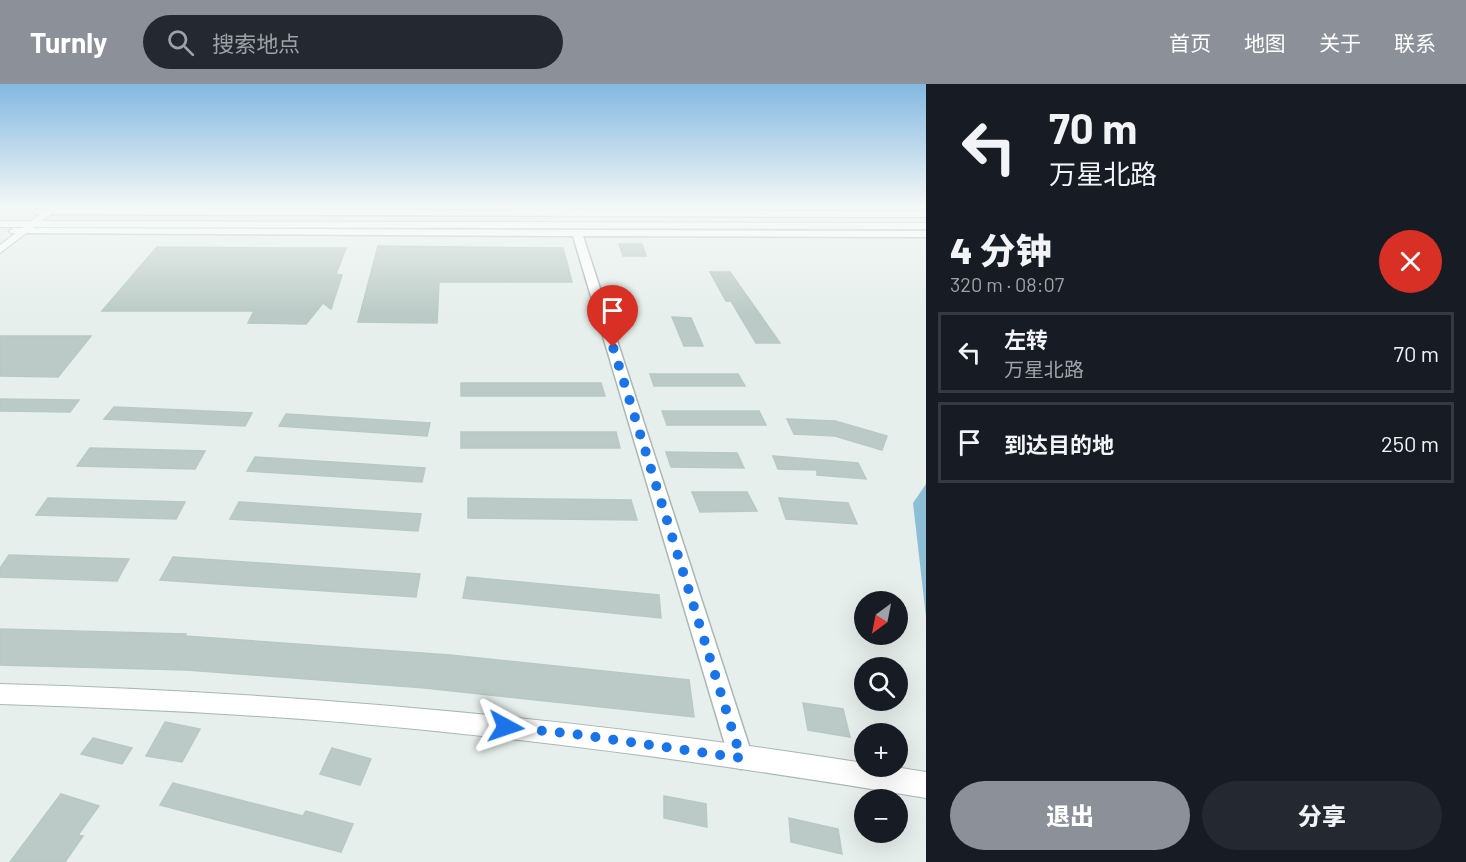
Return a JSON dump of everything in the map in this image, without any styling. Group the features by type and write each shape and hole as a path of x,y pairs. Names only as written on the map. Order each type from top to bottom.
{"street":[{"path":"580,242 741,758"},
{"path":"0,694 123,697 302,708 574,734 924,785"}],"water":[{"path":"926,484 926,617 913,503"}],"building":[{"path":"619,244 642,244 646,256 623,256"},
{"path":"378,246 563,248 572,282 439,282 437,323 358,322"},
{"path":"157,247 346,248 336,274 342,275 331,309 323,303 306,324 248,323 254,311 102,311"},
{"path":"710,272 730,272 780,343 756,343 731,301 726,301"},
{"path":"672,317 691,318 703,346 684,346"},
{"path":"0,336 91,336 58,377 0,376"},
{"path":"650,374 738,374 745,386 654,386"},
{"path":"461,383 601,383 605,396 461,396"},
{"path":"0,399 79,400 70,412 0,411"},
{"path":"114,407 252,413 245,426 104,419"},
{"path":"662,411 759,411 766,425 667,425"},
{"path":"286,414 430,423 427,436 279,426"},
{"path":"787,419 835,421 887,436 882,450 835,436 794,434"},
{"path":"461,432 616,432 620,448 461,448"},
{"path":"90,448 205,451 195,469 77,466"},
{"path":"666,452 737,453 744,468 671,467"},
{"path":"773,456 858,463 866,479 817,475 817,470 778,469"},
{"path":"255,457 425,468 422,482 247,471"},
{"path":"692,492 747,492 757,511 700,512"},
{"path":"48,498 185,502 176,519 36,515"},
{"path":"468,498 631,500 637,520 468,518"},
{"path":"779,498 848,503 857,524 786,519"},
{"path":"239,502 421,514 418,531 230,519"},
{"path":"9,555 129,559 117,581 0,577 0,568"},
{"path":"173,557 420,574 416,597 160,580"},
{"path":"467,577 659,595 661,618 463,598"},
{"path":"0,629 186,634 185,636 450,655 689,680 694,717 425,688 187,670 0,665"},
{"path":"803,703 843,709 850,737 808,730"},
{"path":"165,722 200,729 182,762 146,756"},
{"path":"93,738 132,748 122,764 81,754"},
{"path":"332,748 371,759 360,785 320,774"},
{"path":"173,783 303,816 306,811 353,824 341,852 160,805"},
{"path":"61,794 99,806 78,835 83,836 65,862 10,862"},
{"path":"664,796 706,804 707,827 664,818"},
{"path":"789,818 838,829 842,854 791,842"}],"route":[{"path":"506,727 574,734 741,758 613,347"}]}
